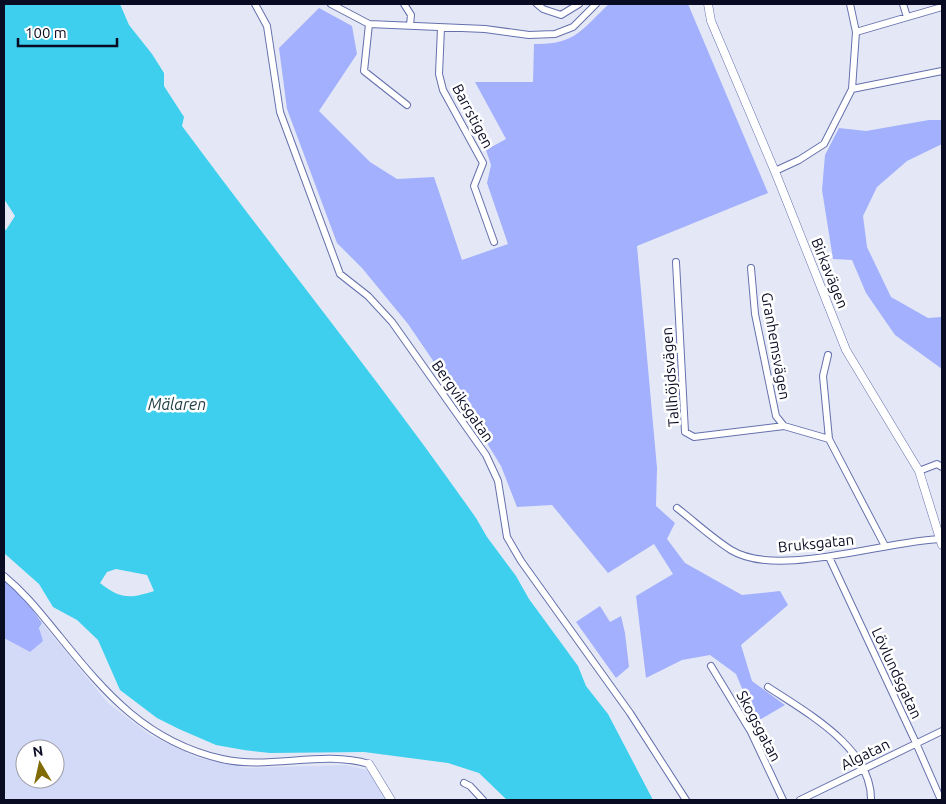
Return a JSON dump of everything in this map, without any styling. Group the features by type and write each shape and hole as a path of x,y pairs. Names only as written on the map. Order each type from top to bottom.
{"street":[{"name":"Bergviksgatan","path":"256,4 268,26 280,112 340,274 368,296 392,322 486,456 498,481 507,537 521,561 630,713 686,800"},
{"path":"331,4 370,24 555,34 573,27 596,4"},
{"path":"404,4 411,15 410,25"},
{"path":"537,4 543,9 561,15 579,4"},
{"name":"Birkavägen","path":"708,4 711,21 775,171 846,350 919,471 942,541"},
{"path":"775,171 799,160 824,144 852,89 856,32 850,4"},
{"path":"903,4 907,17"},
{"path":"856,32 942,7"},
{"path":"370,24 364,71 407,105"},
{"name":"Barrstigen","path":"441,28 439,74 443,90 483,163 474,186 494,242"},
{"path":"852,89 942,71"},
{"name":"Tallhöjdsvägen","path":"676,262 685,432 694,437 784,426 829,439"},
{"name":"Granhemsvägen","path":"751,268 755,314 776,416 784,426"},
{"path":"828,354 823,376 829,439 885,546"},
{"path":"919,471 937,464 942,467"},
{"name":"Bruksgatan","path":"677,508 733,551 768,561 829,557 885,546 942,541"},
{"name":"Lövlundsgatan","path":"829,557 941,800"},
{"path":"4,576 26,593 90,674 126,712 159,734 195,750 223,759 255,762 352,760 369,764 391,800"},
{"name":"Skogsgatan","path":"711,666 751,732 783,800"},
{"path":"768,687 829,727 865,769 871,786 871,800"},
{"name":"Algatan","path":"800,800 942,731"},
{"path":"464,784 470,786 483,800"}],"shaded area":[{"path":"609,4 688,4 768,193 637,246 657,468 656,506 675,523 667,539 685,563 742,595 780,591 788,605 741,645 752,681 785,705 756,722 736,674 710,655 682,660 646,678 636,596 673,574 654,544 608,573 552,505 517,507 501,466 466,409 408,324 362,268 337,243 287,109 279,48 319,8 352,26 357,54 319,111 370,162 397,179 434,177 462,260 508,244 487,183 491,165 486,150 506,139 475,82 533,82 534,44 548,44 568,39 584,28"},
{"path":"929,120 942,120 942,144 907,161 877,187 863,216 867,247 891,297 928,318 942,317 942,369 895,335 866,293 852,260 833,259 822,190 825,155 839,128 866,131"},
{"path":"4,578 22,595 42,623 39,628 43,641 30,652 4,638"},
{"path":"600,606 610,622 621,616 625,633 629,667 616,678 576,622"},
{"path":"42,623 108,703 150,735 196,757 246,768 346,765 368,770 386,800 4,800 4,638 30,652"}],"water":[{"name":"Mälaren","path":"4,4 120,4 129,25 164,73 164,86 184,117 182,126 404,419 476,518 487,537 516,576 529,599 578,666 586,686 608,714 653,800 507,800 479,773 448,763 364,752 270,753 216,745 157,718 120,690 98,640 77,620 53,607 39,584 4,553 4,229 6,230 15,216 4,199","holes":["116,569 147,575 154,591 138,595 120,595 100,583 107,572"]}]}
